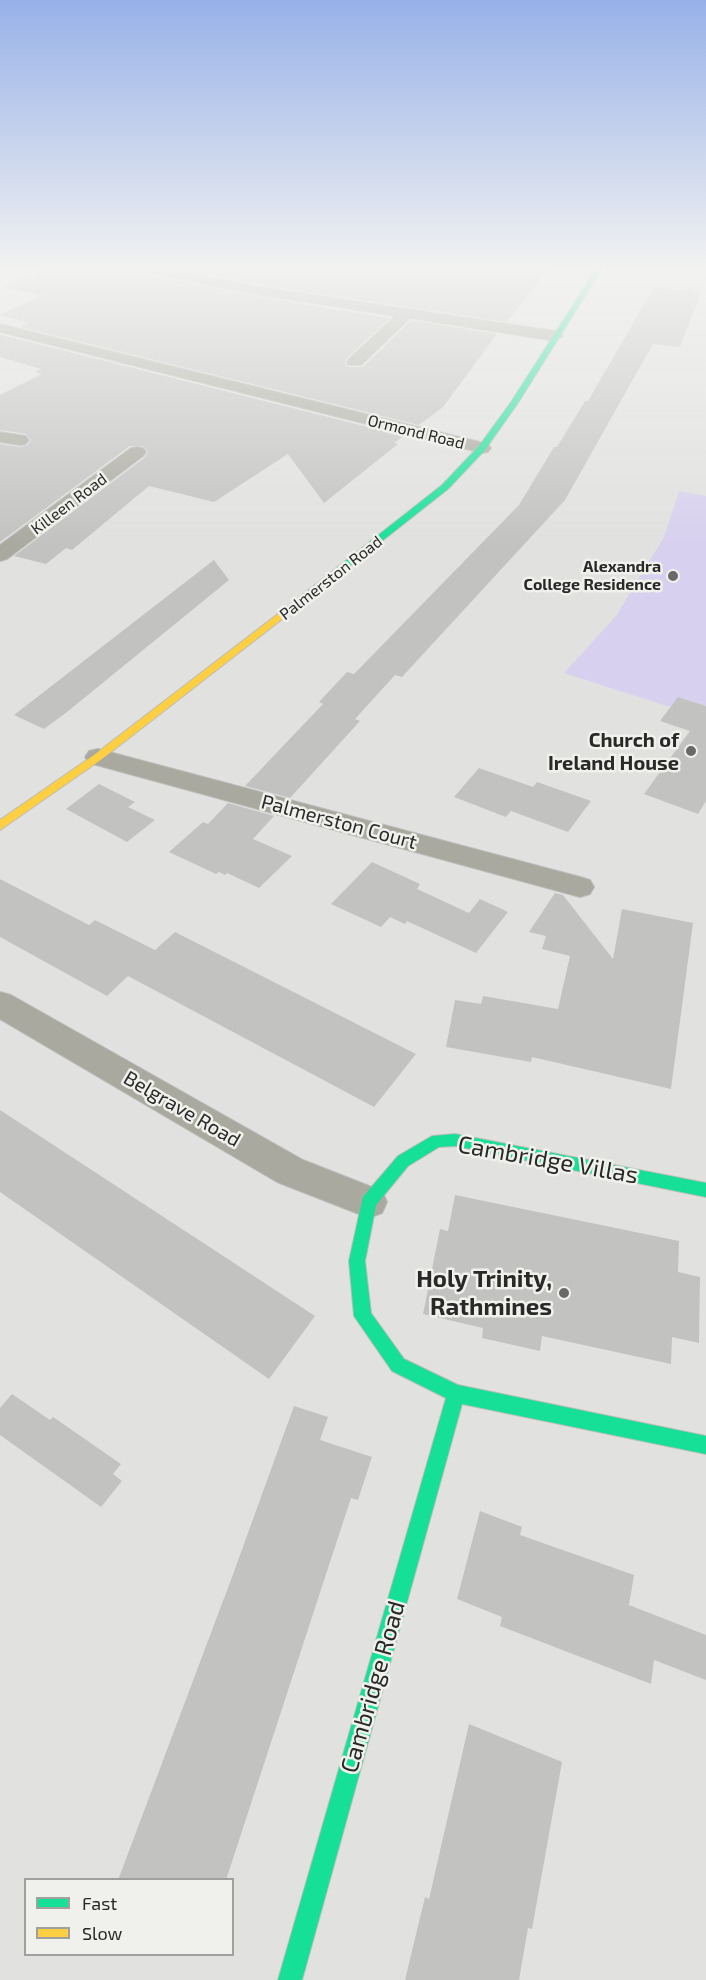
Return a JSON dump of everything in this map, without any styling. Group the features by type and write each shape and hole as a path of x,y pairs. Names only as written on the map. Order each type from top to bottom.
{"street":[{"name":"Ormond Road","path":"134,361 482,448"},
{"name":"Palmerston Road","path":"0,826 98,757 377,543 445,487 482,448 539,361"},
{"path":"0,437 20,440"},
{"name":"Killeen Road","path":"0,555 137,452"},
{"name":"Palmerston Court","path":"98,757 580,887"},
{"name":"Belgrave Road","path":"0,1004 290,1171 369,1202"},
{"name":"Cambridge Villas","path":"706,1190 455,1140 437,1142 402,1161 369,1202 357,1261 363,1316 398,1365 456,1394 706,1445"},
{"name":"Cambridge Road","path":"290,1980 456,1394"}],"shaded area":[{"path":"679,491 706,496 706,706 679,697 670,707 564,673 616,616 664,537"}],"building":[{"path":"15,361 107,361 404,436 394,443 398,444 324,503 288,454 214,502 149,486 72,550 66,548 46,564 14,556 144,458 148,452 143,446 130,446 0,542 0,444 20,447 28,445 31,440 26,434 0,430 0,395 42,374 35,372 41,369"},
{"path":"160,361 346,361 349,367 363,367 369,361 477,361 443,407 419,425"},
{"path":"611,361 643,361 565,500 402,677 395,675 355,719 360,721 290,798 245,786 323,704 319,702 347,672 354,674 519,505 554,447 557,447 585,401 588,401"},
{"path":"214,560 229,580 67,712 44,729 14,715"},
{"name":"Church of Ireland House","path":"678,697 706,706 706,801 698,814 644,794 690,731 660,721"},
{"path":"479,768 533,787 537,782 591,801 568,832 511,811 506,817 454,797"},
{"path":"99,784 135,802 128,807 155,820 127,842 66,809"},
{"path":"228,803 274,816 253,839 292,856 259,888 227,873 225,875 219,872 216,874 169,852 203,822 208,824"},
{"path":"372,862 420,884 417,889 469,913 480,899 508,912 476,953 407,921 405,924 390,917 381,927 331,904"},
{"path":"0,879 89,925 95,920 155,950 175,932 416,1054 374,1107 128,976 107,996 0,937"},
{"path":"555,893 563,895 613,959 622,909 693,923 671,1089 532,1057 531,1062 446,1047 455,1000 481,1004 483,996 558,1009 570,956 542,949 546,936 529,932"},
{"path":"0,1110 315,1316 269,1379 0,1192"},
{"name":"Holy Trinity, Rathmines","path":"455,1195 679,1241 678,1272 700,1277 699,1343 672,1337 671,1364 542,1336 540,1351 482,1338 483,1328 423,1314 440,1229 448,1231"},
{"path":"12,1394 50,1420 53,1417 121,1464 113,1474 122,1481 101,1507 0,1435 0,1408"},
{"path":"294,1406 328,1417 320,1440 372,1457 358,1500 351,1498 227,1878 119,1878"},
{"path":"480,1511 522,1527 520,1535 634,1575 629,1605 706,1635 706,1680 654,1660 651,1684 500,1626 502,1617 457,1599"},
{"path":"469,1724 562,1762 532,1929 528,1928 519,1980 405,1980 425,1897 429,1899"}],"traffic: fast":[{"path":"290,609 445,487 482,448 540,361"},
{"path":"706,1190 455,1140 437,1141 403,1161 369,1202 357,1261 363,1316 398,1365 456,1394 706,1445"},
{"path":"290,1980 456,1394"}],"traffic: slow":[{"path":"0,826 98,757 290,609"}],"place":[{"name":"Alexandra College Residence","path":"673,576"},
{"name":"Church of Ireland House","path":"691,751"},
{"name":"Holy Trinity, Rathmines","path":"564,1293"}]}
